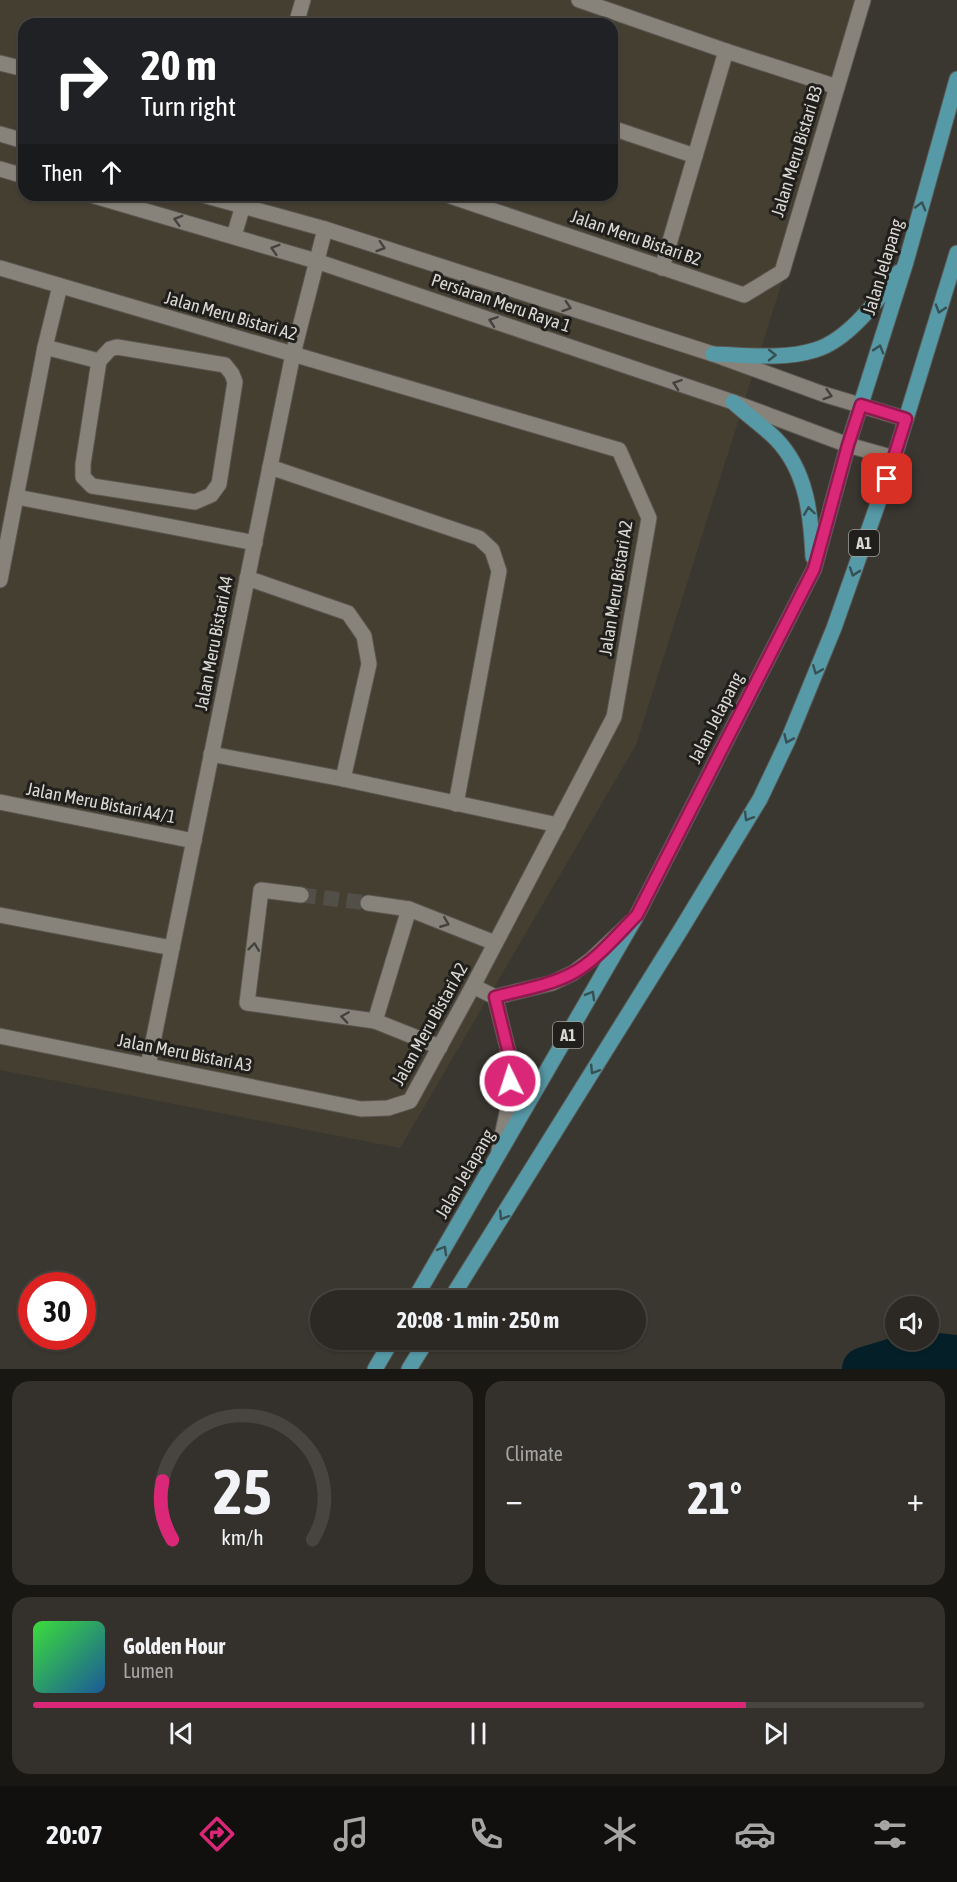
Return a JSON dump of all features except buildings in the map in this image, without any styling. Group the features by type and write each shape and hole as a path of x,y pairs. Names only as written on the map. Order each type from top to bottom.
{"main road":[{"name":"Jalan Jelapang","path":"420,1290 637,915 814,569 848,445 953,110 957,79"},
{"name":"A1","path":"456,1290 760,799 788,740 834,628 894,458 957,253"},
{"path":"713,354 788,355 817,350 845,334 877,301 906,262"},
{"path":"733,402 777,440 793,463 806,493 812,531 814,569"},
{"path":"375,1369 386,1350"},
{"path":"409,1369 421,1350"}],"street":[{"path":"301,18 303,0"},
{"path":"579,0 837,87"},
{"name":"Jalan Meru Bistari B3","path":"744,296 782,272 863,0"},
{"path":"662,268 726,51"},
{"path":"0,63 18,68"},
{"path":"618,130 695,156"},
{"path":"0,134 18,139"},
{"path":"0,169 18,174"},
{"name":"Persiaran Meru Raya 1","path":"113,201 316,261 733,402 848,445 894,458"},
{"path":"234,236 244,201"},
{"name":"Persiaran Meru Raya 1","path":"244,201 713,354 823,394 906,419"},
{"name":"Jalan Meru Bistari B2","path":"465,201 744,296"},
{"name":"Jalan Meru Bistari A4","path":"148,1066 293,354 326,229"},
{"name":"Jalan Meru Bistari A2","path":"0,268 619,450 649,518 614,717 410,1101 388,1108 361,1108"},
{"path":"0,580 7,512 17,497 45,346 60,286"},
{"path":"45,346 99,361"},
{"path":"117,347 225,365 235,382 219,484 211,495 195,502 92,486 83,477 99,361 110,350 117,347"},
{"path":"270,467 479,538 492,550 499,571 456,804"},
{"path":"17,497 255,543"},
{"path":"247,578 348,613 364,636 369,664 343,779"},
{"path":"212,754 343,779 558,825"},
{"name":"Jalan Meru Bistari A4/1","path":"0,802 194,841"},
{"path":"301,895 261,890 247,1003 375,1021 440,1047"},
{"path":"369,903 409,909 495,944"},
{"path":"375,1021 409,909"},
{"path":"0,915 172,948"},
{"path":"473,986 495,997 552,983 573,973 592,959 637,915"},
{"path":"495,997 510,1058 508,1108 498,1155"},
{"name":"Jalan Meru Bistari A3","path":"0,1036 361,1108"}],"shaded area":[{"path":"0,0 871,0 636,745 400,1148 0,1070"}],"waterway":[{"path":"864,1369 917,1353 957,1357"}],"tunnel":[{"path":"301,895 368,903"}],"route":[{"path":"510,1081 510,1058 495,997 552,983 573,973 592,959 637,915 814,569 861,405 906,419 887,479"}]}
